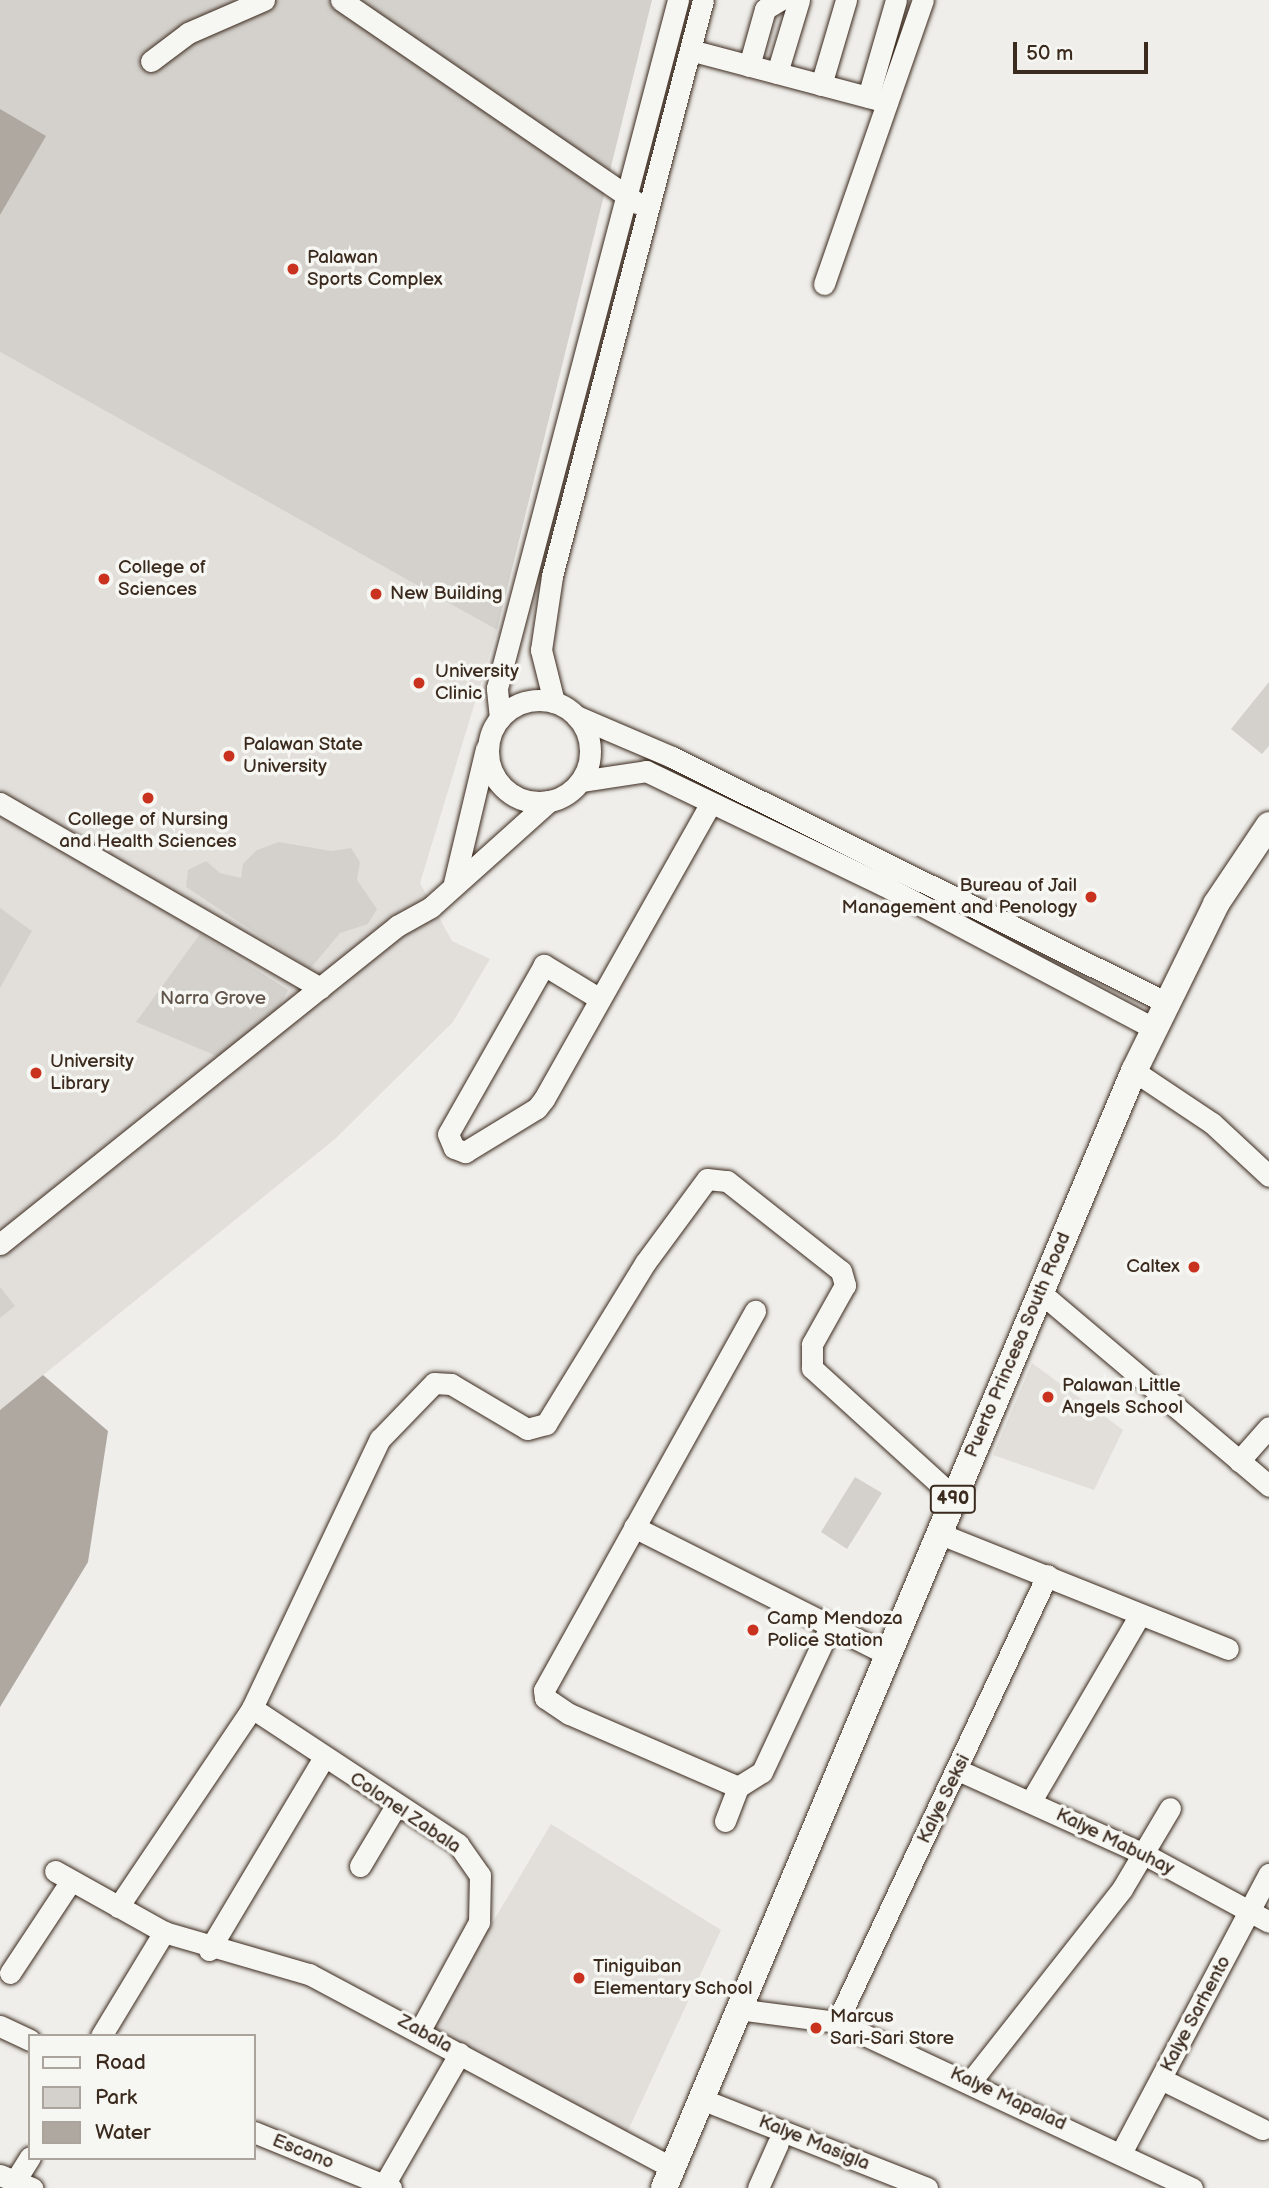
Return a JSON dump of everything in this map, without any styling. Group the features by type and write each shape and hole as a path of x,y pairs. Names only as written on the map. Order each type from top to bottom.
{"main road":[{"name":"Puerto Princesa South Road","path":"669,2178 737,2008 1153,1028 1232,875 1269,825"}],"street":[{"path":"151,61 188,33 264,0"},
{"path":"341,0 420,58 627,198 652,209"},
{"path":"549,801 508,792 488,756 495,726 497,688 678,0"},
{"path":"554,702 541,650 552,576 652,209 703,0"},
{"path":"749,66 765,9 780,0"},
{"path":"777,73 799,0"},
{"path":"821,85 846,0"},
{"path":"824,284 877,99 896,0"},
{"path":"877,99 923,0"},
{"path":"690,50 877,99"},
{"path":"454,883 495,726 515,705 554,702 576,716 672,757 1165,1002"},
{"path":"576,716 590,754 581,782"},
{"path":"0,1244 454,883 549,801 581,782 646,771 1153,1028"},
{"path":"0,803 321,988"},
{"path":"600,999 544,965 448,1134 454,1148 465,1152 537,1108 600,999 711,803"},
{"path":"1134,1071 1212,1123 1269,1177"},
{"path":"118,1907 252,1708 380,1439 421,1391 440,1382 527,1429 546,1424 645,1263 706,1179 727,1181 841,1271 845,1286 812,1344 812,1368 954,1497"},
{"path":"1041,1293 1269,1486"},
{"path":"738,1787 545,1698 552,1665 634,1527 755,1311"},
{"path":"1239,1461 1269,1427"},
{"path":"634,1527 887,1654"},
{"path":"938,1533 1047,1575 1138,1618 1228,1649"},
{"name":"Kalye Seksi","path":"838,2022 1047,1575"},
{"path":"1031,1801 1138,1618"},
{"path":"725,1821 738,1787 762,1772 831,1625"},
{"name":"Colonel Zabala","path":"252,1708 323,1759 457,1844 473,1862 483,1891 479,1922 419,2030"},
{"path":"209,1950 323,1759"},
{"name":"Kalye Mabuhay","path":"958,1770 1144,1854 1260,1917"},
{"path":"360,1866 397,1804"},
{"path":"971,2081 1144,1854 1170,1808"},
{"name":"Kalye Sarhento","path":"1121,2153 1161,2079 1260,1917 1269,1874"},
{"name":"Zabala","path":"10,1973 63,1876 164,1932 209,1950 309,1974 460,2053 669,2178"},
{"path":"102,2034 164,1932"},
{"name":"Kalye Mapalad","path":"737,2008 838,2022 971,2081 1192,2188"},
{"path":"0,2026 28,2039"},
{"path":"381,2186 460,2053"},
{"path":"1161,2079 1262,2129"},
{"name":"Kalye Masigla","path":"701,2099 927,2188"},
{"name":"Escano","path":"256,2133 381,2186"},
{"path":"758,2188 778,2143"},
{"path":"16,2181 28,2160"}],"shaded area":[{"name":"Palawan State University","path":"0,352 497,630 420,883 452,941 490,959 453,1022 335,1139 0,1410"},
{"name":"Palawan Little Angels School","path":"1032,1363 1123,1430 1094,1490 993,1455"},
{"name":"Tiniguiban Elementary School","path":"551,1824 721,1930 626,2135 431,2026"}],"green space":[{"name":"Palawan Sports Complex","path":"0,0 652,0 497,630 0,352"},
{"path":"1269,682 1269,746 1262,754 1231,729"},
{"path":"279,842 331,851 351,848 360,862 357,880 377,909 368,924 340,933 310,969 186,887 188,870 206,861 220,873 241,878 243,864 257,850"},
{"path":"0,908 32,931 0,988"},
{"name":"Narra Grove","path":"200,934 288,990 278,1009 219,1057 136,1022"},
{"path":"0,1287 15,1306 0,1318"},
{"path":"855,1477 882,1493 847,1549 821,1532"}],"water":[{"path":"0,109 46,136 0,215"},
{"path":"43,1375 108,1431 88,1562 0,1707 0,1410"}],"place":[{"name":"Palawan Sports Complex","path":"293,269"},
{"name":"College of Sciences","path":"104,579"},
{"name":"New Building","path":"376,594"},
{"name":"University Clinic","path":"419,683"},
{"name":"Palawan State University","path":"229,756"},
{"name":"College of Nursing and Health Sciences","path":"148,798"},
{"name":"Bureau of Jail Management and Penology","path":"1091,897"},
{"name":"University Library","path":"36,1073"},
{"name":"Caltex","path":"1194,1267"},
{"name":"Palawan Little Angels School","path":"1048,1397"},
{"name":"Camp Mendoza Police Station","path":"753,1630"},
{"name":"Tiniguiban Elementary School","path":"579,1978"},
{"name":"Marcus Sari-Sari Store","path":"816,2028"}]}
